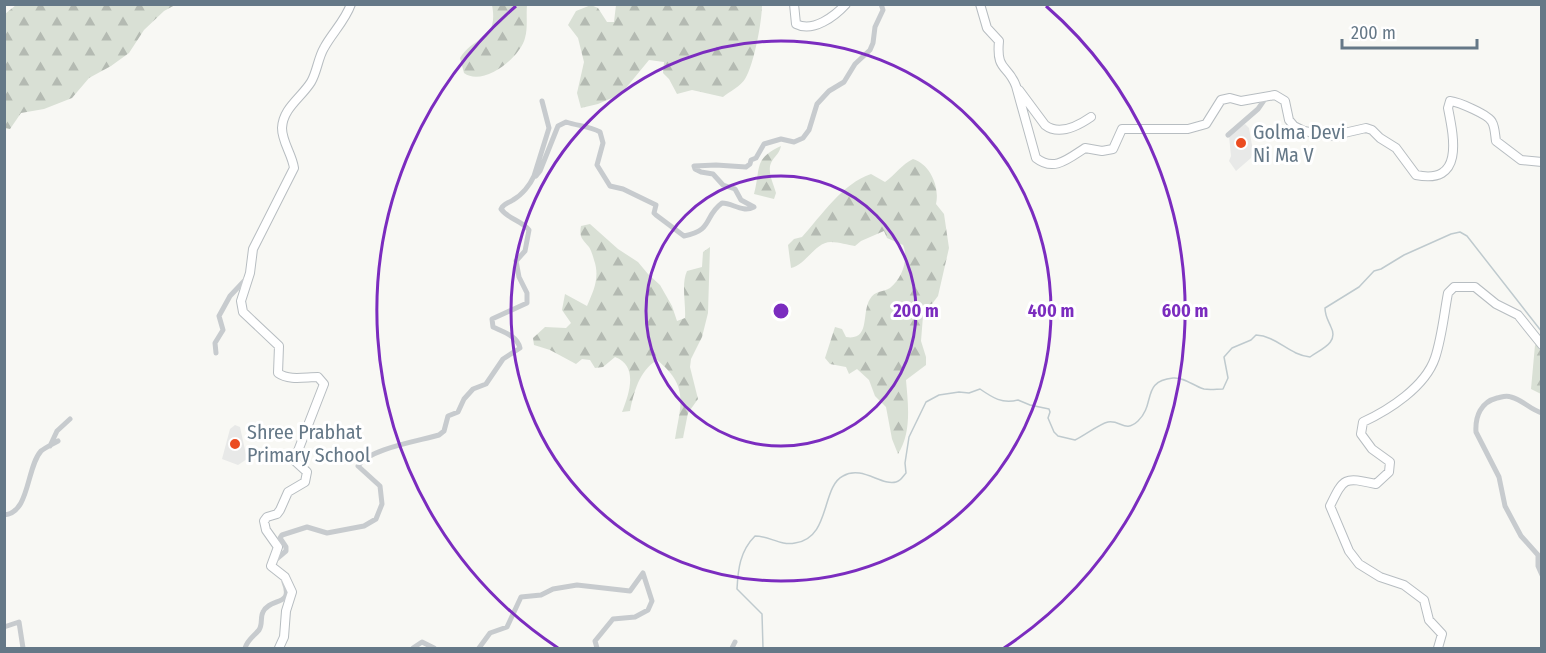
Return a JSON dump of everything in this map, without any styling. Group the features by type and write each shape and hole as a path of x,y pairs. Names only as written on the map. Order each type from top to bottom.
{"main road":[{"path":"279,648 284,637 286,611 292,592 285,577 271,566 278,547 268,534 264,521 267,517 277,514 288,492 305,482 307,472 295,461 324,384 318,377 291,378 278,373 279,346 243,312 241,306 253,249 294,168 282,130 288,109 312,80 325,45 351,4"},
{"path":"794,4 796,24 802,27 818,24 834,15 846,4"},
{"path":"980,4 987,28 999,41 998,55 1003,69 1013,78 1036,158 1050,165 1058,165 1085,148 1102,151 1113,149 1122,129 1188,129 1206,124 1221,100 1230,98 1241,101 1275,95 1285,101 1289,120 1294,126 1304,131 1331,136 1366,128 1372,130 1396,148 1416,175 1428,178 1451,165 1454,154 1448,108 1450,102 1460,103 1485,115 1492,121 1497,141 1521,160 1542,162"},
{"path":"1016,87 1051,130 1058,132 1091,117"},
{"path":"1438,648 1442,634 1429,620 1424,599 1404,585 1380,576 1359,564 1349,551 1330,507 1340,487 1346,481 1356,480 1376,484 1389,472 1390,462 1372,449 1361,434 1363,422 1401,401 1428,371 1435,357 1449,293 1454,287 1475,287 1496,304 1518,315 1542,345"}],"street":[{"path":"271,563 286,551 280,538 282,535 307,527 327,533 364,526 376,519 382,504 381,486 358,466 361,460 378,452 439,435 444,431 447,416 459,412 464,399 473,389 486,384 503,359 520,348 519,343 510,334 493,327 492,319 527,303 527,293 519,277 516,261 525,251 529,230 525,225 506,216 501,209 504,204 514,200 540,171 558,126 566,122 578,126 589,126 600,132 603,143 597,165 610,186 623,189 656,205 654,213 684,236 699,231 705,227 716,207 722,203 729,203 739,209 754,207 741,200 735,189 723,185 713,174 700,172 694,166 746,167 751,160 756,158 764,144 781,139 794,142 803,138 817,104 829,91 844,82 855,64 870,50 875,27 883,10 880,4"},
{"path":"1228,135 1258,109 1267,96"},
{"path":"531,182 549,128 542,102"},
{"path":"216,353 215,344 223,330 219,316 230,297 248,278"},
{"path":"1542,412 1530,409 1518,399 1508,395 1485,403 1480,408 1475,424 1476,432 1499,477 1505,506 1521,536 1538,555 1538,566 1542,575"},
{"path":"50,446 57,431 70,418"},
{"path":"4,515 11,515 20,507 34,464 41,451 58,441"},
{"path":"244,648 252,635 259,630 264,610 269,605 285,598 285,587 279,573"},
{"path":"479,648 490,633 507,627 521,597 542,595 553,589 577,585 630,591 643,573 652,601 648,610 635,617 613,619 595,641 597,648"},
{"path":"4,627 19,622 23,648"},
{"path":"413,648 422,642 434,648"},
{"path":"732,648 735,642"}],"shaded area":[{"name":"Golma Devi Ni Ma V","path":"1245,124 1249,128 1253,151 1251,158 1236,171 1229,161 1231,156 1229,136"},
{"name":"Shree Prabhat Primary School","path":"235,425 240,427 247,459 238,465 222,459 230,429"}],"green space":[{"path":"16,5 175,5 164,11 144,30 129,53 89,78 72,98 44,109 21,113 10,129 5,128 5,14"},
{"path":"492,5 527,5 525,38 522,46 509,62 490,73 472,76 464,73 460,58 489,32 493,17"},
{"path":"591,5 598,8 607,22 614,22 616,5 762,5 757,43 748,72 741,84 723,97 692,90 677,94 663,73 664,62 649,60 621,94 598,104 581,108 577,93 584,62 578,38 568,25 576,11"},
{"path":"781,146 770,167 776,193 774,199 754,194 762,160"},
{"path":"913,159 929,171 935,184 936,204 944,214 949,248 938,296 923,316 921,341 926,365 906,380 907,427 898,454 892,439 886,407 875,396 869,380 857,369 849,374 846,367 830,364 825,358 835,327 842,329 846,337 859,335 864,325 867,305 872,296 890,288 898,279 905,262 903,245 887,238 884,231 855,246 834,242 825,243 801,263 791,268 788,245 794,239 802,237 842,192 861,178 871,174 885,182"},
{"path":"590,224 618,249 638,262 660,285 672,306 677,321 685,318 684,288 687,271 702,267 703,252 710,247 708,313 702,337 691,359 690,367 698,399 688,413 683,438 675,439 680,405 678,387 667,369 657,360 642,376 630,411 622,412 629,389 630,374 622,361 615,357 603,367 595,368 590,360 582,359 576,364 550,350 534,345 533,338 545,327 566,328 571,323 562,310 565,294 587,306 594,289 596,266 580,230 581,226"},
{"path":"1535,345 1541,347 1541,394 1531,389"}],"waterway":[{"path":"763,648 762,614 737,589 741,561 750,542 755,536 790,544 806,539 815,532 820,523 836,482 850,473 864,474 890,482 899,481 906,473 905,463 909,437 926,402 939,395 969,393 980,389 998,399 1018,400 1049,409 1048,418 1054,432 1058,436 1075,440 1108,422 1130,426 1138,421 1147,408 1153,388 1163,380 1177,378 1204,389 1223,389 1228,378 1224,357 1232,348 1251,340 1256,335 1310,357 1328,345 1333,337 1325,308 1359,287 1374,271 1404,255 1460,232 1467,236 1542,332"}],"place":[{"name":"Golma Devi Ni Ma V","path":"1241,143"},
{"name":"Shree Prabhat Primary School","path":"235,444"}]}
